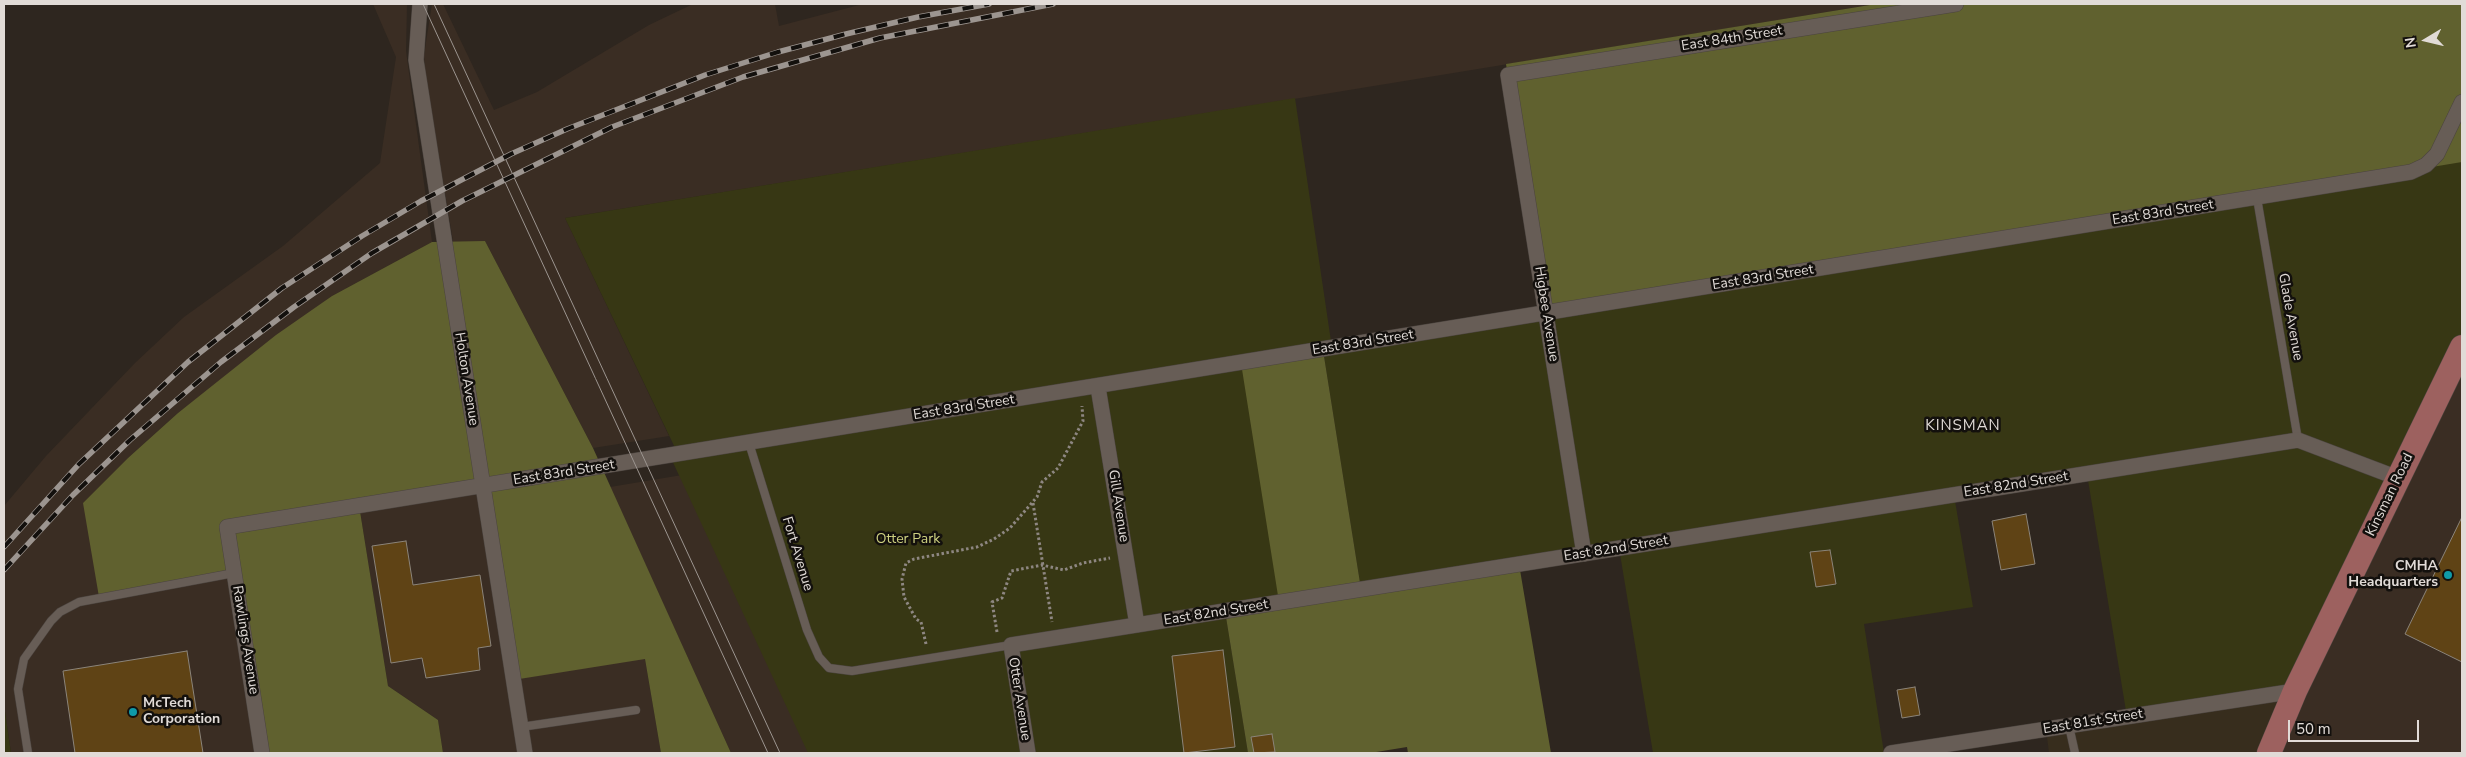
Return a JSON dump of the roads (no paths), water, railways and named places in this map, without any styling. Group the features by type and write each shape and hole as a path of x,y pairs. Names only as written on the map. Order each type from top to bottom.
{"main road":[{"name":"Kinsman Road","path":"2269,753 2295,691 2462,347"}],"street":[{"name":"Holton Avenue","path":"420,4 416,60 525,753"},
{"name":"East 84th Street","path":"1508,75 1956,4"},
{"name":"Higbee Avenue","path":"1508,75 1584,554"},
{"name":"East 83rd Street","path":"227,527 1098,387 2411,172 2426,165 2438,154 2462,102"},
{"name":"Gill Avenue","path":"1098,387 1137,625"},
{"name":"East 82nd Street","path":"1011,645 2298,440 2398,478"},
{"name":"Rawlings Avenue","path":"227,527 262,753"},
{"name":"Otter Avenue","path":"1011,645 1028,753"},
{"name":"East 81st Street","path":"1891,753 2295,691"}],"lane":[{"name":"Glade Avenue","path":"2257,198 2298,440"},
{"name":"Fort Avenue","path":"749,443 807,630 819,657 829,668"},
{"path":"28,753 18,689 24,659 50,621 60,612 79,602 234,573"},
{"name":"East 82nd Street","path":"829,668 852,671 1011,645"},
{"path":"521,727 636,710"},
{"path":"2069,726 2075,753"}],"tram line":[{"path":"423,4 768,753"},
{"path":"434,4 780,753"}],"railway":[{"path":"4,547 79,464 188,362 282,288 362,236 421,201 511,154 567,129 705,75 778,52 846,34 918,17 989,4"},
{"path":"4,570 73,495 130,440 221,362 294,307 372,253 462,201 612,127 743,77 880,38 1053,4"}],"place":[{"name":"CMHA Headquarters","path":"2448,575"},
{"name":"McTech Corporation","path":"133,712"}],"district":[{"name":"KINSMAN","path":"1963,426"}],"park label":[{"name":"Otter Park","path":"908,540"}]}
